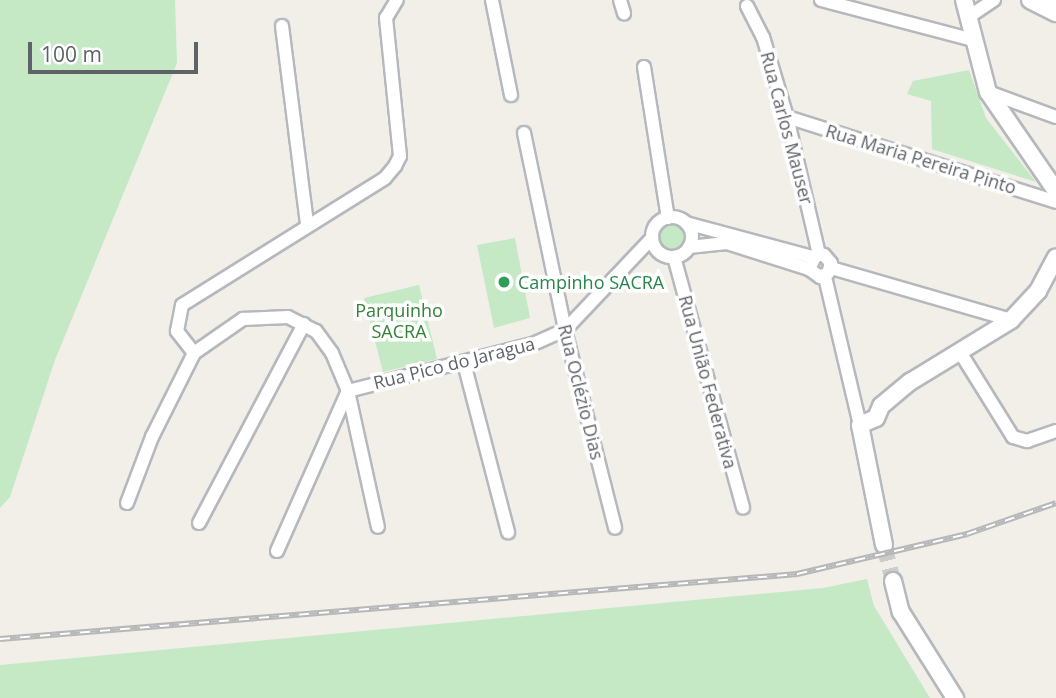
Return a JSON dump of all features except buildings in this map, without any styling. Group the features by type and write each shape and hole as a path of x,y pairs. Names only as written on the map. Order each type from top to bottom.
{"street":[{"path":"194,353 177,331 182,305 307,224 385,178 400,156 386,40 386,18 397,0"},
{"path":"492,0 511,95"},
{"path":"821,0 973,40"},
{"path":"964,0 988,92 1056,191"},
{"path":"970,16 994,0"},
{"path":"1030,0 1056,13"},
{"name":"Rua Carlos Mauser","path":"747,6 763,37 787,117 813,260"},
{"path":"282,26 307,224"},
{"path":"644,67 668,218"},
{"path":"988,92 1056,117"},
{"name":"Rua Maria Pereira Pinto","path":"787,117 1056,202"},
{"name":"Rua Oclézio Dias","path":"524,133 565,330 615,528"},
{"path":"813,260 668,218 656,225 652,238 662,254 674,257 689,247 721,242 813,260 829,259 828,272 884,545"},
{"path":"686,223 692,235 689,247"},
{"name":"Rua Pico do Jaragua","path":"348,391 533,344 565,330 652,238"},
{"name":"Rua União Federativa","path":"674,257 743,508"},
{"path":"860,425 876,418 881,406 910,382 1011,320 1038,291 1056,257"},
{"path":"813,260 813,275 828,272 1011,320"},
{"path":"127,503 152,437 194,353 243,319 288,317 304,324 327,344 348,391 379,527"},
{"path":"200,523 304,324"},
{"path":"960,352 1013,437 1027,441 1056,430"},
{"path":"464,363 508,533"},
{"path":"277,551 348,391"},
{"path":"893,581 901,612 955,698"}],"green space":[{"path":"0,0 175,0 177,63 55,360 10,497 0,508"},
{"path":"969,70 986,118 1036,182 932,149 931,101 907,94 913,81"},
{"path":"673,223 684,227 688,238 684,249 673,253 662,249 658,238 662,227"},
{"name":"Campinho SACRA","path":"515,238 530,318 494,328 477,245"},
{"name":"Parquinho SACRA","path":"419,285 437,359 383,372 364,298"},
{"path":"867,579 874,606 930,698 0,698 0,665 823,588"}],"tunnel":[{"path":"884,545 893,581"}],"railway":[{"path":"0,639 797,574 967,534 1056,503"}],"place":[{"name":"Campinho SACRA","path":"504,282"}]}
